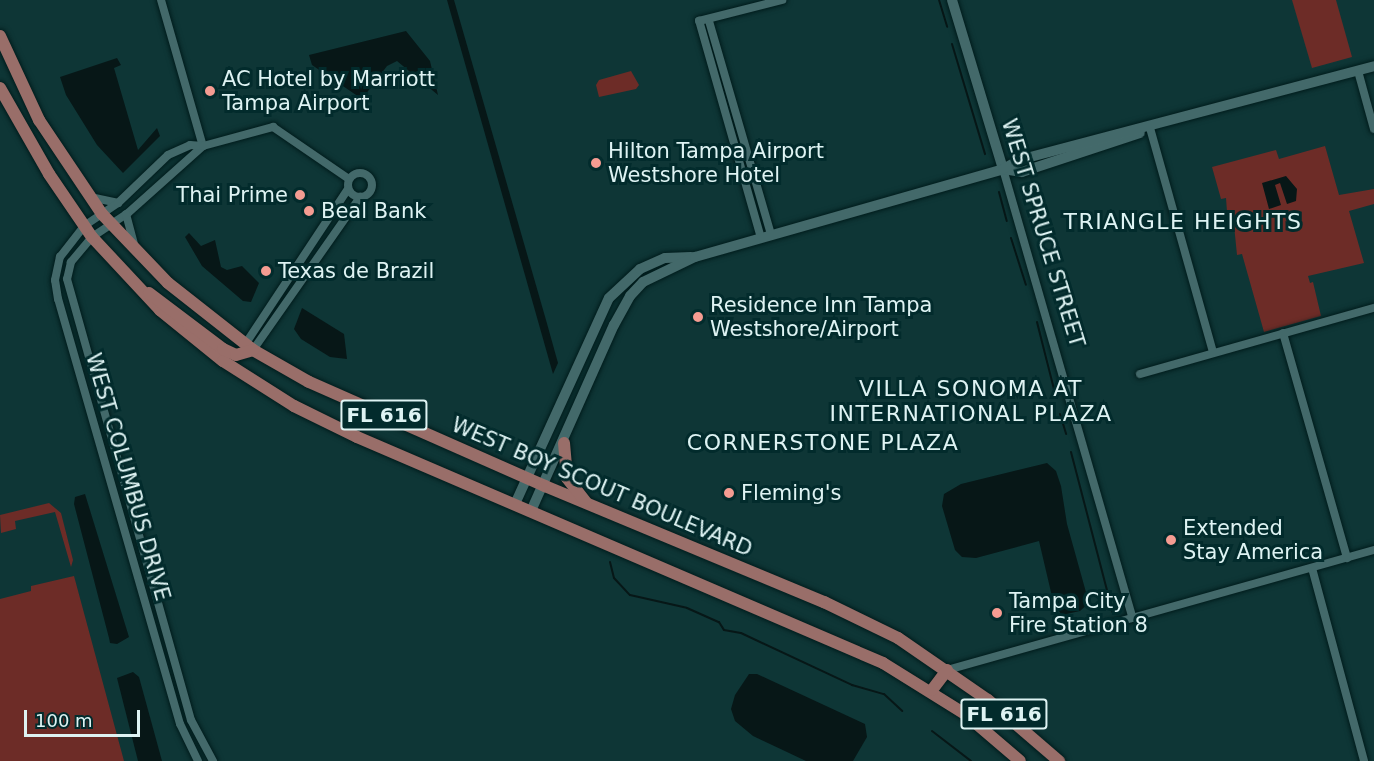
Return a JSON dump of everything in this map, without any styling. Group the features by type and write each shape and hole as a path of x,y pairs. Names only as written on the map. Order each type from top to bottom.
{"main road":[{"name":"WEST BOY SCOUT BOULEVARD","path":"0,36 39,120 102,214 138,253 203,313 250,346 309,382 588,505 824,602 898,638 947,670 1059,761"},
{"name":"FL 616","path":"0,88 43,164 92,237 142,291 223,362 294,406 883,663 932,690 1020,761"},
{"path":"142,291 159,297 223,349 236,355 250,346"},
{"path":"564,443 567,478 588,505"},
{"path":"932,690 947,670"}],"street":[{"path":"161,0 202,146"},
{"path":"766,237 744,179 699,21 709,21 782,0"},
{"name":"WEST SPRUCE STREET","path":"952,0 1133,618"},
{"path":"709,21 754,176 766,237"},
{"path":"531,511 545,486 630,296 643,282 695,257 1003,170 1041,154 1118,132 1150,128 1374,66"},
{"path":"1358,71 1374,129"},
{"path":"716,80 725,77"},
{"name":"WEST COLUMBUS DRIVE","path":"198,761 180,724 58,299 55,280 60,257 84,226 118,203 168,155 190,145 202,146 273,128 349,179"},
{"path":"1150,128 1213,352"},
{"name":"WEST COLUMBUS DRIVE","path":"202,146 126,214 92,237 71,262 67,279 72,305 191,720 213,761"},
{"path":"360,173 371,179 370,191 360,197 250,346 348,189 349,179 360,173"},
{"path":"744,179 754,176"},
{"path":"348,189 360,197"},
{"path":"88,196 118,203"},
{"path":"126,214 138,253"},
{"path":"515,504 609,298 640,269 665,258 695,257"},
{"path":"299,265 311,265"},
{"path":"1140,374 1374,308"},
{"path":"1283,333 1347,558"},
{"path":"947,670 1374,550"},
{"path":"1312,568 1364,761"}],"shaded area":[{"path":"447,0 454,0 546,320 558,363 553,374"},
{"path":"1292,0 1336,0 1352,57 1312,68"},
{"path":"406,31 430,61 438,95 397,61 387,66 362,99 312,65 309,55"},
{"path":"117,58 121,65 114,68 138,150 157,128 160,136 123,173 97,145 66,95 60,77"},
{"path":"631,71 639,85 636,89 599,97 596,85 599,80"},
{"path":"1325,146 1339,195 1374,189 1374,204 1349,211 1364,263 1308,276 1310,283 1313,282 1321,316 1264,332 1242,254 1237,255 1234,225 1228,226 1226,198 1221,199 1212,167 1276,150 1279,159"},
{"path":"1286,176 1297,189 1296,201 1287,204 1280,183 1275,185 1281,205 1269,209 1262,183"},
{"path":"189,233 201,246 215,240 221,267 227,270 242,266 259,283 251,302 243,301 202,266 185,237"},
{"path":"302,308 344,334 347,359 330,357 301,339 294,329"},
{"path":"1047,463 1056,471 1061,486 1067,524 1089,603 1080,611 1062,615 1054,605 1039,541 976,558 962,557 955,550 942,506 944,494 961,484"},
{"path":"85,494 129,637 117,644 110,643 74,504 75,497"},
{"path":"49,503 61,513 73,560 71,567 55,512 15,521 16,529 1,533 0,515"},
{"path":"74,576 124,761 0,761 0,599 31,591 31,586"},
{"path":"133,672 139,677 162,761 138,761 117,678"},
{"path":"749,674 757,674 865,724 867,737 853,761 806,761 753,736 735,721 731,709 735,695"}],"waterway":[{"path":"939,0 947,27"},
{"path":"952,44 985,154"},
{"path":"999,192 1007,221"},
{"path":"1011,238 1026,285"},
{"path":"1037,322 1056,397"},
{"path":"1060,414 1066,434"},
{"path":"1071,452 1113,613"},
{"path":"612,486 612,493"},
{"path":"610,562 614,578 630,595 687,608 719,622 724,630 741,633 852,685 884,694 902,711"},
{"path":"932,731 971,761"}],"place":[{"name":"AC Hotel by Marriott Tampa Airport","path":"210,91"},
{"name":"Hilton Tampa Airport Westshore Hotel","path":"596,163"},
{"name":"Thai Prime","path":"300,195"},
{"name":"Beal Bank","path":"309,211"},
{"name":"Texas de Brazil","path":"266,271"},
{"name":"Residence Inn Tampa Westshore/Airport","path":"698,317"},
{"name":"Fleming's","path":"729,493"},
{"name":"Extended Stay America","path":"1171,540"},
{"name":"Tampa City Fire Station 8","path":"997,613"}],"district":[{"name":"TRIANGLE HEIGHTS","path":"1183,222"},
{"name":"VILLA SONOMA AT INTERNATIONAL PLAZA","path":"971,401"},
{"name":"CORNERSTONE PLAZA","path":"823,443"}]}
